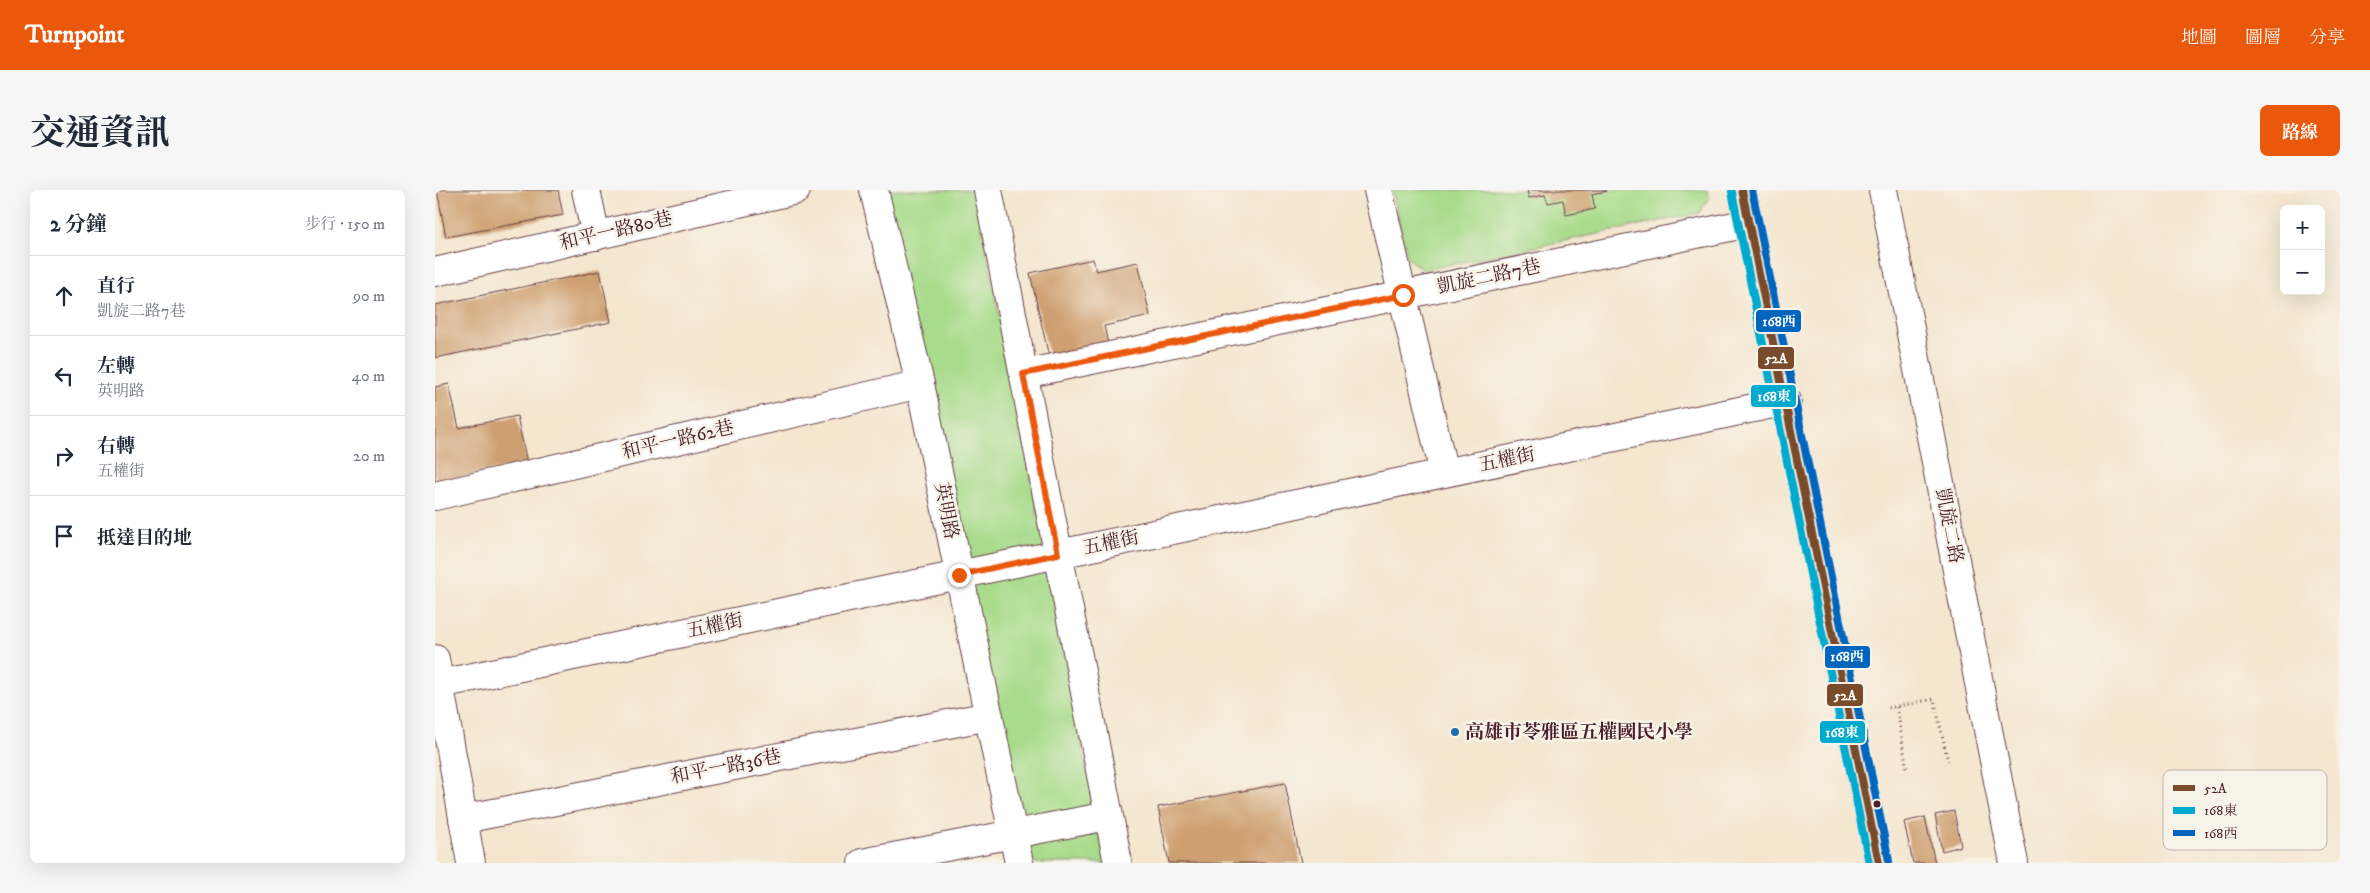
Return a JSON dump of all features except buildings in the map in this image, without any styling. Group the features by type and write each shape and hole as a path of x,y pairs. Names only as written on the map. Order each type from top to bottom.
{"street":[{"path":"586,190 596,236"},
{"name":"和平一路80巷","path":"435,272 797,190"},
{"name":"英明路","path":"874,190 920,384 1019,863"},
{"path":"988,190 1117,863"},
{"path":"1378,190 1444,473"},
{"path":"1742,190 1787,401 1879,863"},
{"name":"凱旋二路","path":"1883,190 2014,863"},
{"name":"凱旋二路7巷","path":"1023,374 1749,223"},
{"name":"和平一路62巷","path":"435,496 920,384"},
{"name":"五權街","path":"437,676 959,575 1787,401"},
{"path":"437,676 471,863"},
{"name":"和平一路36巷","path":"463,818 989,716"},
{"path":"862,863 1108,816"}],"path":[{"path":"1888,708 1934,699 1948,761"},
{"path":"1897,706 1907,771"}],"green space":[{"path":"882,190 975,190 1105,863 1015,863"},
{"path":"1392,190 1707,190 1709,198 1699,213 1424,270 1408,259"}],"transit line":[{"name":"52A","path":"1742,190 1879,863"},
{"name":"168西","path":"1752,190 1889,861"},
{"name":"168東","path":"1732,192 1869,863"}],"place":[{"name":"高雄市苓雅區五權國民小學","path":"1455,732"}],"route":[{"path":"959,575 1058,554 1023,374 1403,295"}]}
